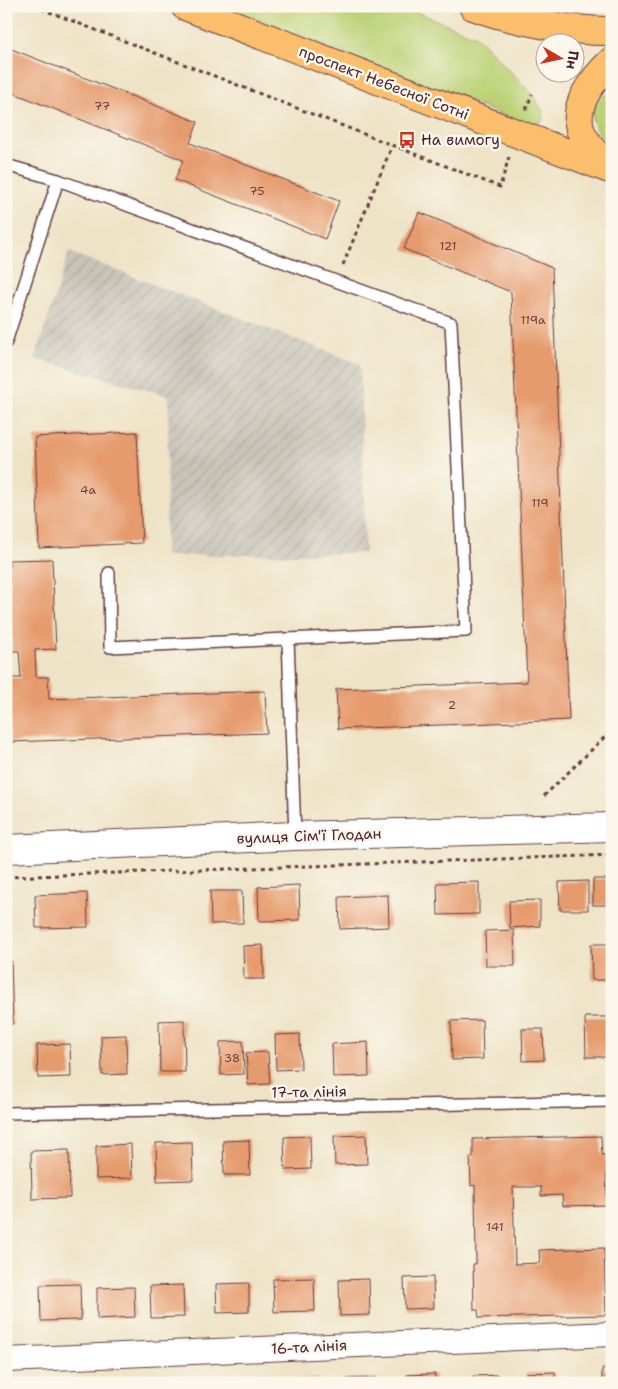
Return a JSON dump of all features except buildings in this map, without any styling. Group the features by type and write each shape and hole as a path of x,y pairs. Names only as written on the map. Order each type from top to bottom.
{"main road":[{"name":"проспект Небесної Сотні","path":"184,6 610,169"},
{"path":"473,6 499,16 595,31 612,30"},
{"path":"610,169 588,145 580,130 579,119 587,90 612,61"}],"street":[{"name":"вулиця Сім'ї Глодан","path":"6,849 295,836 612,826"},
{"name":"16-та лінія","path":"6,1360 612,1334"}],"lane":[{"path":"6,165 58,180 451,323 466,631 110,647 108,573"},
{"path":"6,342 58,180"},
{"path":"288,639 295,836"},
{"name":"17-та лінія","path":"6,1114 612,1101"}],"path":[{"path":"34,6 500,188 510,156"},
{"path":"336,281 392,146"},
{"path":"544,796 612,730"},
{"path":"612,793 612,799"},
{"path":"6,877 612,855"}],"shaded area":[{"path":"69,252 360,364 365,553 165,556 169,396 35,359"}],"green space":[{"path":"222,6 401,6 476,36 532,94 544,114 542,121 531,126"},
{"path":"612,93 612,145 599,132 592,117 596,103 602,97"}],"place":[{"name":"На вимогу","path":"407,140"}]}
